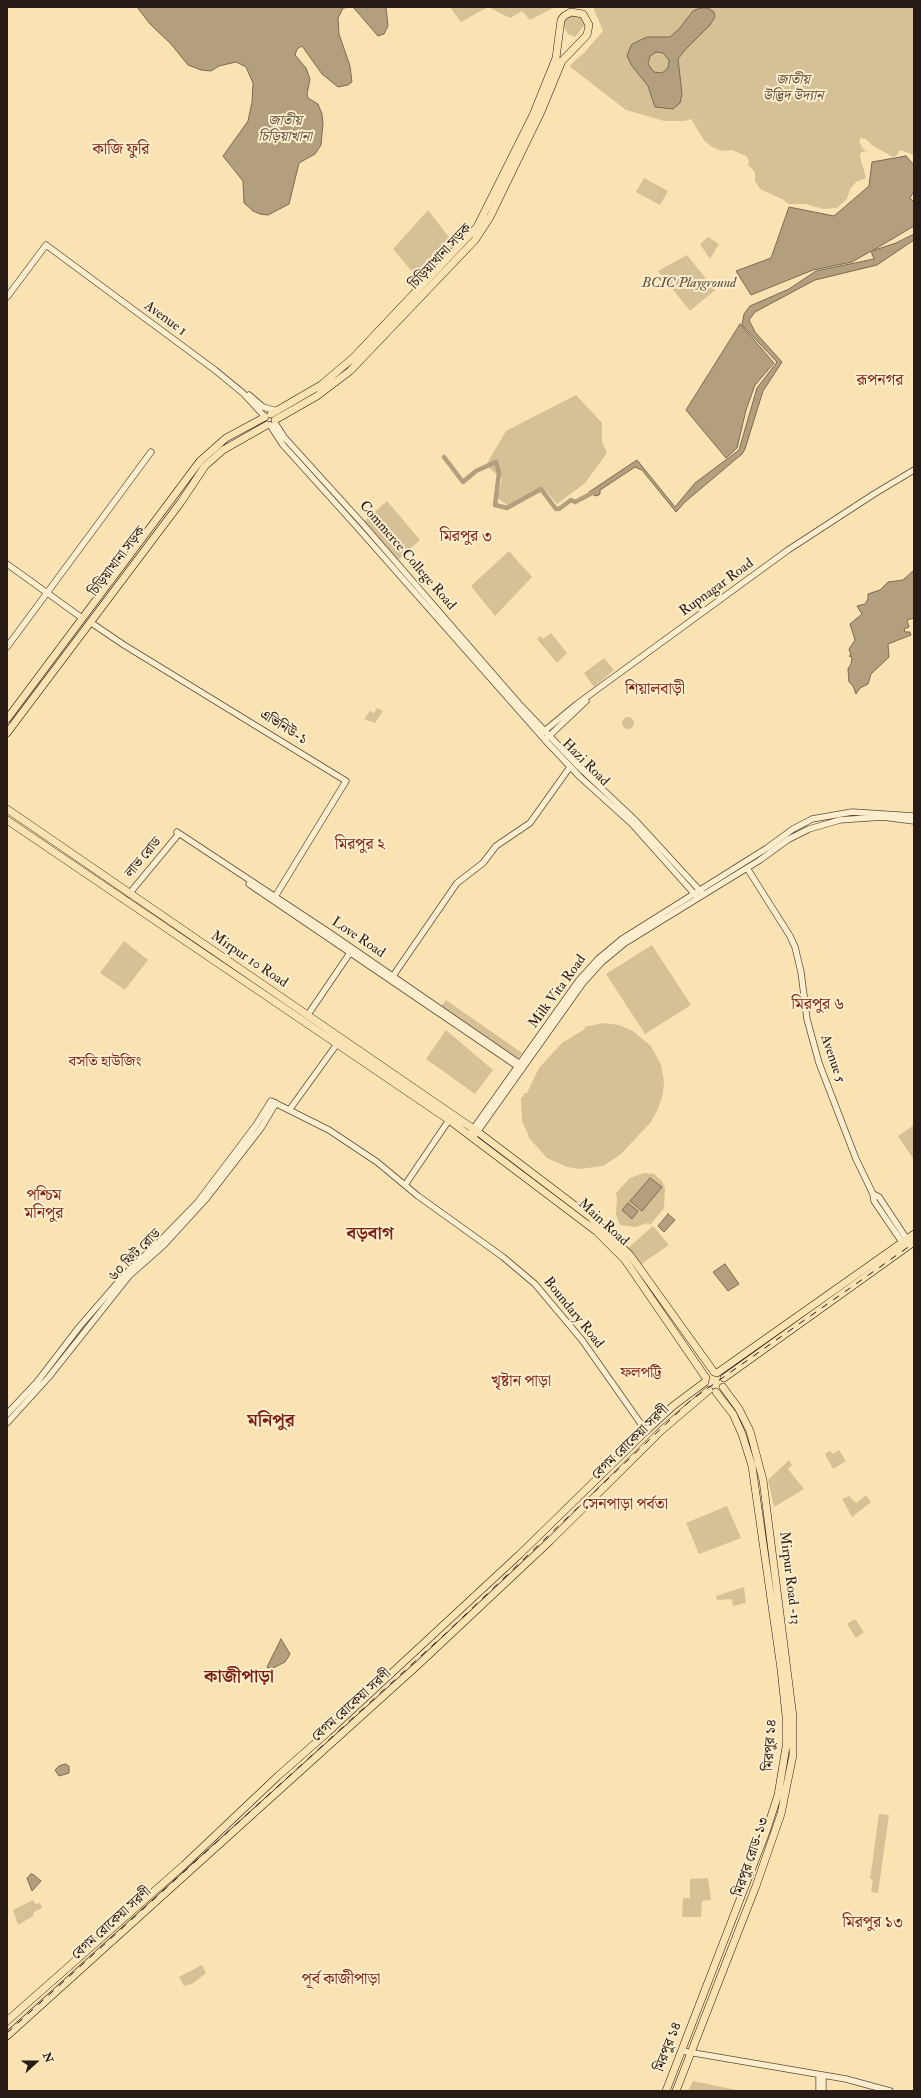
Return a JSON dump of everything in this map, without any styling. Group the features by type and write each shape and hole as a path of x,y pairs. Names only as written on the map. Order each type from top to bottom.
{"main road":[{"name":"চিড়িয়াখানা সড়ক","path":"7,733 156,532 181,502 205,466 223,450 344,371 471,240 512,162 559,60 561,20 564,16 571,12 583,14 589,25 587,35 559,60"},
{"name":"চিড়িয়াখানা সড়ক","path":"7,719 150,526 205,456 224,440 271,419"},
{"path":"189,475 196,479"},
{"path":"150,526 156,532"},
{"path":"82,618 90,622"},
{"name":"Mirpur 10 Road","path":"7,809 307,1016 424,1100 449,1120"},
{"name":"Mirpur 10 Road","path":"8,822 336,1044 473,1133"},
{"path":"187,943 192,937"},
{"path":"280,1006 284,1000"},
{"name":"Main Road","path":"449,1120 473,1133 568,1204 597,1222 626,1250 715,1372 724,1378"},
{"name":"Main Road","path":"568,1204 620,1254 713,1391"},
{"path":"723,1388 724,1378 907,1242 914,1234"},
{"path":"715,1372 907,1242"},
{"name":"বেগম রোকেয়া সরণী","path":"7,2021 184,1865 278,1776 357,1706 519,1555 646,1431 673,1406 715,1372"},
{"name":"বেগম রোকেয়া সরণী","path":"7,2036 365,1713 550,1541 662,1430 713,1391 723,1388"},
{"name":"Mirpur Road -13","path":"723,1388 739,1409 750,1431 757,1450 763,1480 793,1717 793,1755"},
{"name":"মিরপুর ১৪","path":"666,2091 766,1832 778,1794 786,1757 786,1716 755,1485 747,1450 733,1414 713,1391"},
{"path":"763,1536 771,1535"},
{"path":"357,1706 365,1713"},
{"name":"মিরপুর রোড-১৩","path":"676,2091 751,1900 781,1814 793,1755"}],"street":[{"name":"Avenue 1","path":"7,297 46,245 215,370 271,419"},
{"path":"243,393 268,410 271,419"},
{"name":"Commerce College Road","path":"271,419 283,445 356,520 521,706 542,733"},
{"path":"7,647 151,452"},
{"name":"Rupnagar Road","path":"542,733 577,704 788,550 880,490 914,470"},
{"name":"Commerce College Road","path":"356,520 462,646"},
{"path":"7,564 82,618"},
{"name":"এভিনিউ-১","path":"90,622 124,645 346,781 274,898"},
{"name":"Hazi Road","path":"462,646 542,733 636,821 699,894"},
{"path":"547,738 576,712 588,697"},
{"name":"Hazi Road","path":"547,738 570,768 632,824 699,894"},
{"path":"393,976 457,883 483,863 496,846 530,823 570,768"},
{"name":"Milk Vita Road","path":"699,894 793,829 812,819 852,812 914,816"},
{"name":"Milk Vita Road","path":"473,1133 521,1067 579,980 622,939 747,868 789,839 809,829 828,822 840,820 883,817 914,821"},
{"name":"Love Road","path":"179,835 351,950 521,1067"},
{"name":"লাভ রোড","path":"129,894 179,835"},
{"name":"Avenue 5","path":"747,868 790,936 796,949 801,972 807,1019 816,1055 856,1159 873,1194 874,1201 907,1242"},
{"path":"307,1016 351,950"},
{"name":"Love Road","path":"351,950 393,976 435,1008"},
{"path":"290,1109 336,1044"},
{"name":"Boundary Road","path":"274,1102 290,1109 349,1143 377,1162 405,1185 503,1257 545,1293 582,1340 646,1431"},
{"name":"৬০ ফিট রোড","path":"7,1414 38,1382 80,1326 129,1276 164,1245 206,1198 261,1128 274,1102"},
{"path":"405,1185 449,1120"},
{"path":"873,1194 879,1197 907,1242"},
{"name":"৬০ ফিট রোড","path":"7,1423 48,1378 107,1300"},
{"path":"682,2051 869,2084 890,2091"},
{"path":"819,2091 821,2076"},
{"path":"821,2076 824,2091"}],"green space":[{"path":"450,7 488,7 461,22"},
{"path":"488,7 555,7 530,20 522,11 510,18"},
{"name":"জাতীয় উদ্ভিদ উদ্যান","path":"593,7 914,7 914,155 900,150 897,155 893,157 873,146 866,139 861,138 859,141 863,149 867,151 861,152 860,156 866,178 856,182 850,189 847,199 837,208 823,209 806,204 789,204 782,199 760,189 755,181 755,172 748,165 749,161 746,156 732,150 722,151 712,147 704,140 691,119 685,121 664,121 626,110 569,66 584,53 603,31"},
{"path":"575,15 582,17 586,23 575,37 568,34 562,24 568,17"},
{"path":"644,178 668,191 660,205 636,192"},
{"path":"428,210 455,245 420,281 393,249"},
{"path":"708,237 719,244 710,259 700,244"},
{"name":"BCIC Playground","path":"687,255 715,290 690,311 658,271"},
{"path":"576,395 602,423 602,442 607,453 585,483 557,504 546,491 526,496 509,506 497,498 502,479 486,465 506,431"},
{"path":"387,501 420,540 396,562 362,523"},
{"path":"509,551 532,577 495,616 471,586"},
{"path":"551,633 567,653 557,663 537,639 540,636 543,639"},
{"path":"604,658 614,670 594,687 584,673"},
{"path":"377,708 383,711 375,723 364,719 370,711 374,713"},
{"path":"630,717 633,718 633,728 626,729 623,728 622,721 623,718"},
{"path":"124,941 148,960 125,990 100,973"},
{"path":"652,945 691,1005 645,1034 606,974"},
{"path":"446,1000 522,1053 518,1058 441,1006"},
{"path":"603,1023 619,1025 633,1031 651,1046 661,1065 664,1081 663,1094 658,1109 651,1122 620,1155 603,1166 580,1169 567,1167 547,1158 530,1139 522,1121 521,1097 523,1097 524,1093 527,1093 539,1068 562,1043 585,1029 584,1027"},
{"path":"446,1030 493,1070 475,1094 426,1059"},
{"path":"914,1125 914,1160 898,1136"},
{"path":"644,1173 654,1174 662,1181 665,1188 664,1208 650,1225 648,1223 635,1227 620,1225 616,1215 617,1196 615,1194 630,1178"},
{"path":"653,1226 669,1245 640,1265 627,1249"},
{"path":"839,1450 846,1461 833,1469 825,1454 830,1451 833,1454"},
{"path":"789,1460 792,1465 788,1469 804,1489 774,1507 768,1480"},
{"path":"866,1495 871,1502 852,1517 842,1499 849,1496 856,1503"},
{"path":"727,1506 741,1538 699,1554 686,1523"},
{"path":"744,1587 746,1603 733,1606 732,1599 717,1600 716,1596"},
{"path":"855,1619 864,1632 856,1638 847,1624"},
{"path":"879,1814 889,1815 878,1893 871,1892 873,1879 870,1879"},
{"path":"708,1878 711,1900 702,1901 701,1917 682,1917 683,1898 690,1898 690,1879"},
{"path":"33,1900 35,1904 40,1903 42,1908 34,1912 33,1916 18,1925 13,1910"},
{"path":"202,1965 206,1973 192,1984 184,1986 179,1977"},
{"path":"693,2081 741,2091 688,2091"}],"shaded area":[{"name":"জাতীয় চিড়িয়াখানা","path":"137,7 353,7 343,8 338,18 339,34 350,66 352,82 348,85 338,87 322,74 302,46 297,49 295,55 306,68 310,79 307,94 308,98 318,104 322,114 323,123 321,145 315,154 299,163 289,204 268,215 253,211 244,203 243,181 223,156 248,121 252,102 253,83 246,67 236,62 219,66 211,71 201,70 188,65 171,44 150,24"},
{"path":"353,7 386,7 388,26 384,34 378,36"},
{"path":"700,8 708,8 714,12 715,17 710,25 678,59 682,94 680,103 673,109 655,107 648,86 632,66 627,56 630,48 632,44 647,37 670,37 679,29 693,11","holes":["656,52 663,53 669,60 668,68 662,73 654,72 648,64 650,56"]},
{"path":"906,156 914,165 914,191 910,198 914,202 914,226 872,251 896,243 914,234 914,240 877,265 815,280 755,312 749,320 755,332 782,362 763,391 745,449 742,454 685,502 676,512 642,470 635,467 600,490 600,494 597,496 591,494 589,492 637,460 675,507 695,483 739,450 757,388 777,362 742,325 744,314 750,306 789,289 816,271 874,259 871,251 852,262 813,270 751,295 736,271 771,258 789,207 834,216 869,186 872,162"},
{"path":"740,324 774,363 755,385 746,410 737,448 726,458 686,410"},
{"path":"914,570 914,618 907,620 909,627 904,629 905,632 910,632 911,635 888,644 889,657 871,674 868,684 860,688 856,694 853,686 849,682 848,669 851,664 852,657 849,656 851,655 849,649 855,640 850,624 862,614 857,606 865,604 868,599 868,594 880,590 888,582 903,580"},
{"path":"650,1178 662,1187 642,1211 630,1201"},
{"path":"628,1203 638,1211 632,1219 622,1210"},
{"path":"668,1214 675,1220 664,1232 658,1226"},
{"path":"725,1264 739,1284 728,1291 713,1272"},
{"path":"281,1639 290,1654 285,1662 271,1669 267,1667"},
{"path":"65,1764 69,1766 69,1773 59,1776 55,1770 59,1766"},
{"path":"31,1874 41,1881 32,1891 27,1878"}],"waterway":[{"path":"444,457 463,482 476,471 496,462 499,473 495,505 507,508 541,489 556,509 559,509 571,500 575,502 596,491"}],"railway":[{"path":"7,2033 444,1635 691,1400 914,1243"}],"district":[{"name":"কাজি ফুরি","path":"121,151"},
{"name":"রূপনগর","path":"880,382"},
{"name":"মিরপুর ৩","path":"466,538"},
{"name":"শিয়ালবাড়ী","path":"655,691"},
{"name":"মিরপুর ২","path":"360,846"},
{"name":"মিরপুর ৬","path":"818,1006"},
{"name":"বসতি হাউজিং","path":"105,1063"},
{"name":"পশ্চিম মনিপুর","path":"44,1206"},
{"name":"বড়বাগ","path":"370,1235"},
{"name":"ফলপট্টি","path":"641,1374"},
{"name":"খৃষ্টান পাড়া","path":"521,1383"},
{"name":"মনিপুর","path":"271,1422"},
{"name":"সেনপাড়া পর্বতা","path":"625,1506"},
{"name":"কাজীপাড়া","path":"239,1678"},
{"name":"মিরপুর ১৩","path":"873,1924"},
{"name":"পূর্ব কাজীপাড়া","path":"341,1981"}]}
